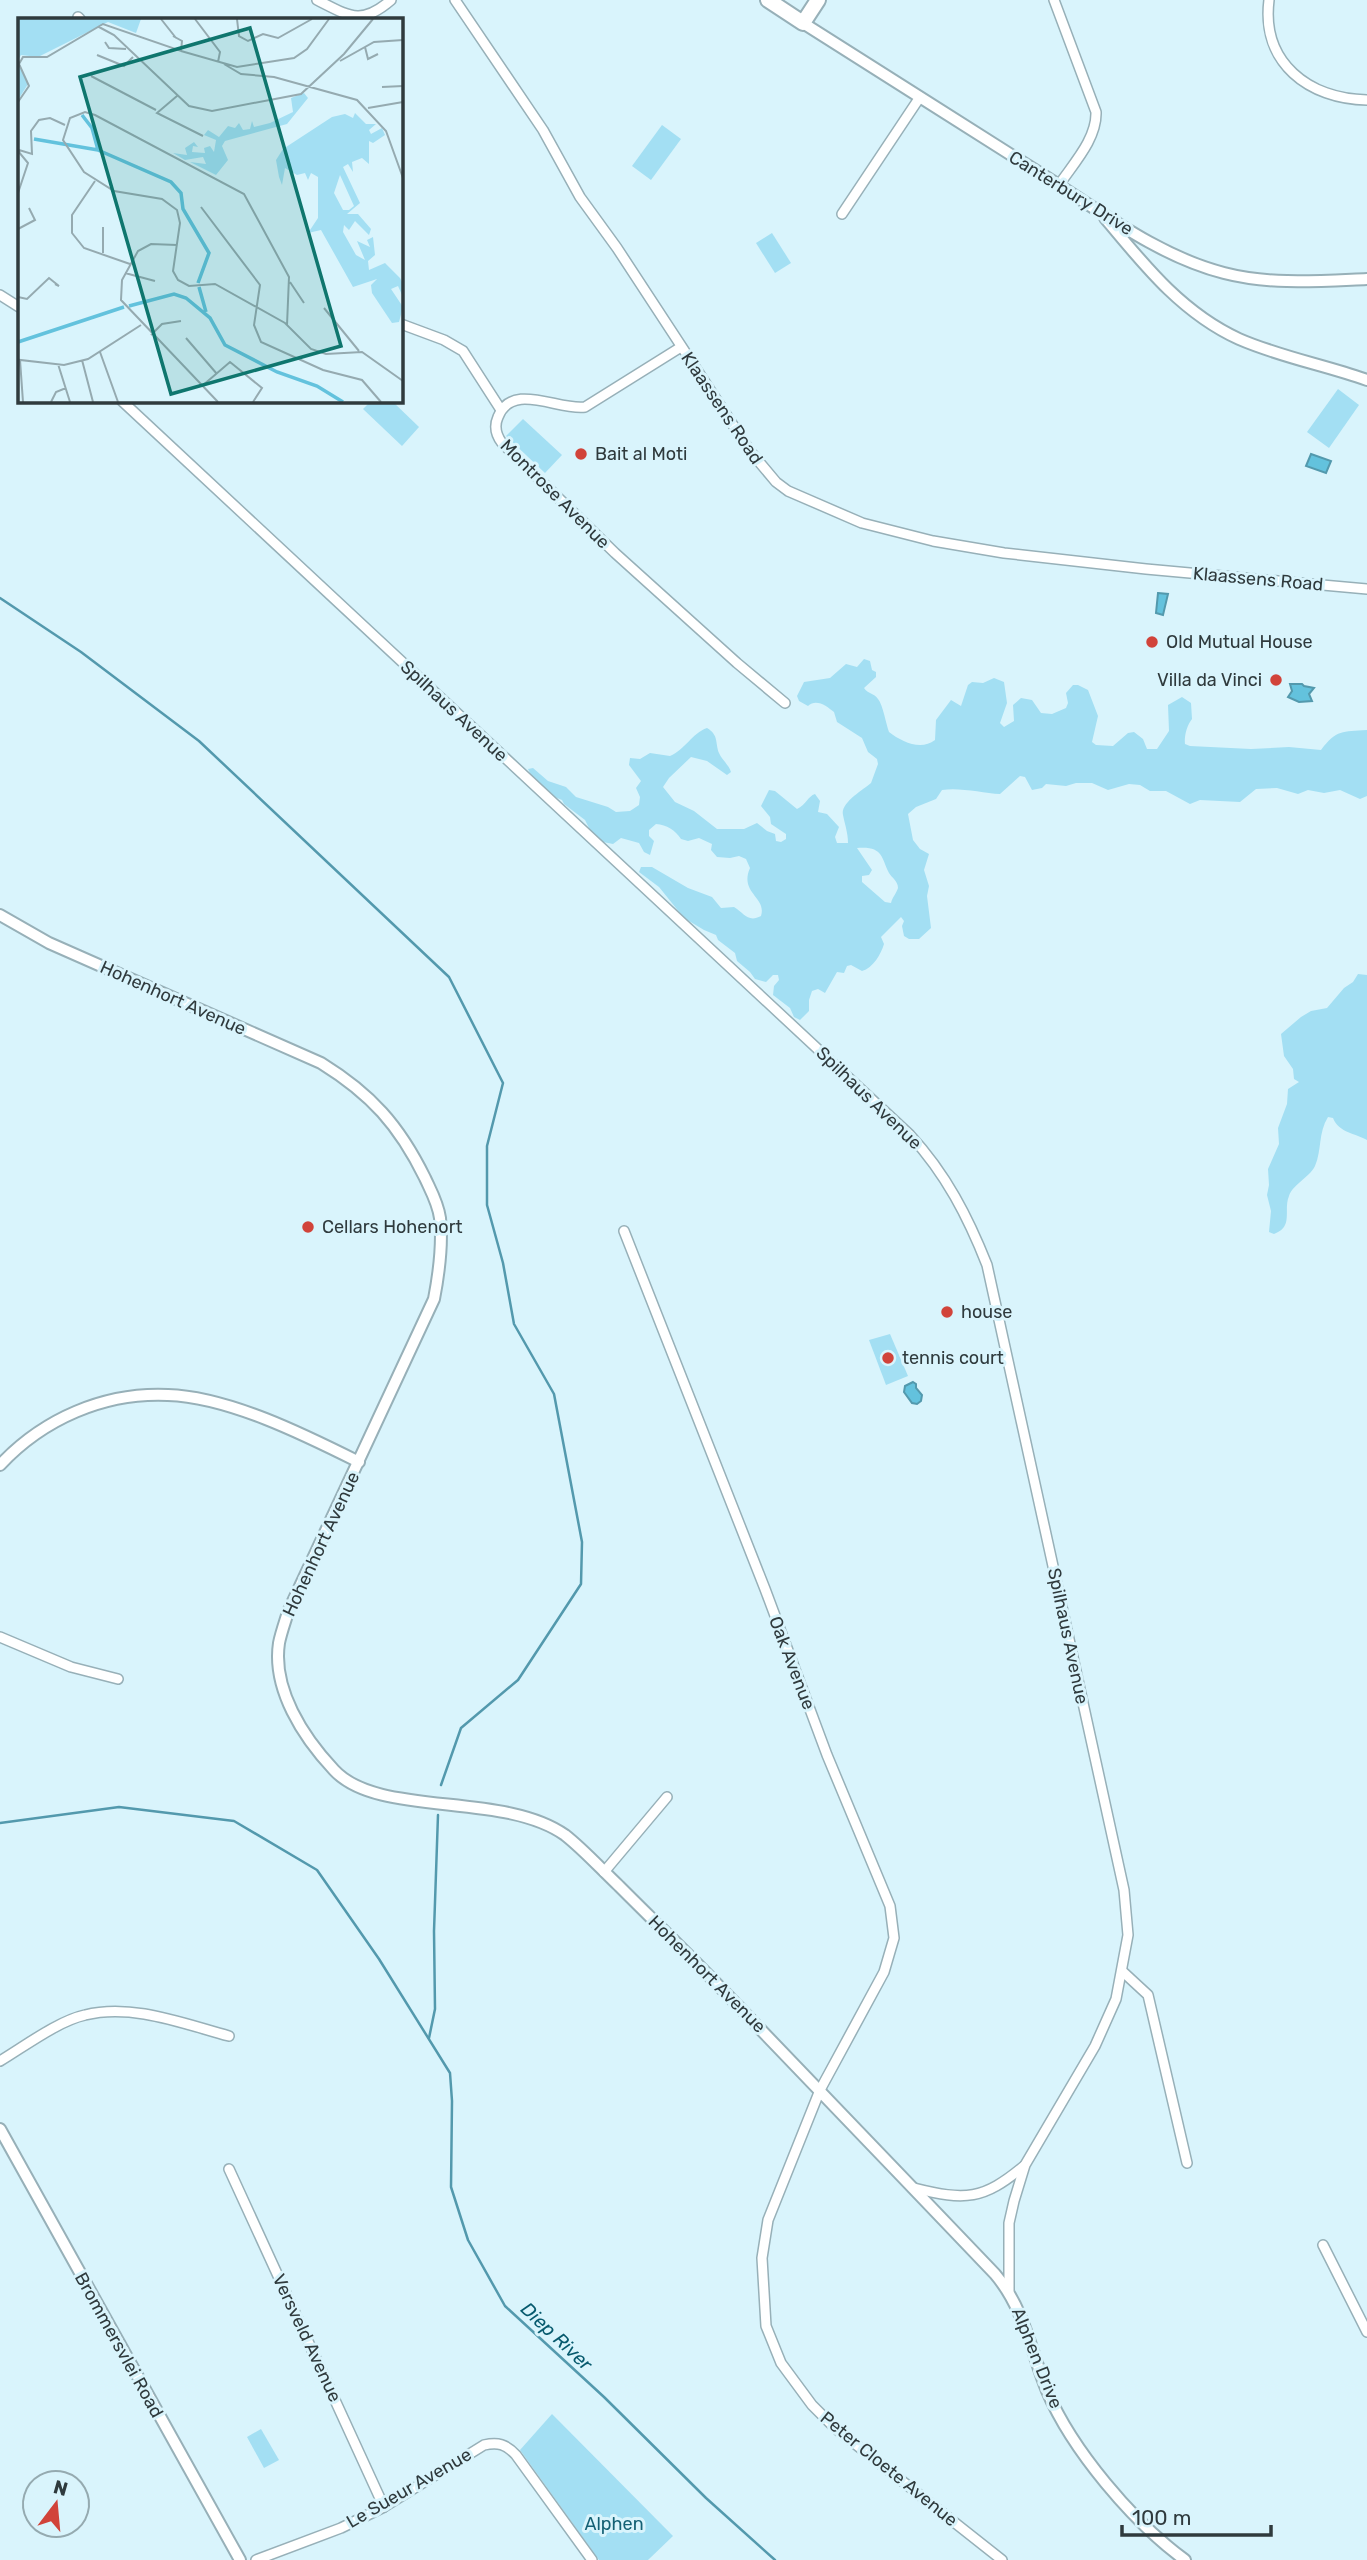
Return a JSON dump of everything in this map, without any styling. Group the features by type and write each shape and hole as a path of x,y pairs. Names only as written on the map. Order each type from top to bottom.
{"main road":[{"path":"768,0 799,21"},
{"path":"799,21 807,0"},
{"path":"799,21 818,0"}],"street":[{"path":"317,0 351,16 362,17 369,16 391,0"},
{"name":"Klaassens Road","path":"455,0 543,130 580,197 617,248 750,451 776,482 806,500 862,523 909,537 1004,553 1367,589"},
{"path":"1054,0 1096,112 1097,122 1085,147 1059,185"},
{"path":"1269,0 1268,31 1275,49 1300,80 1328,95 1345,100 1367,100"},
{"name":"Canterbury Drive","path":"799,21 1098,211 1157,247 1186,261 1258,280 1367,279"},
{"path":"842,214 920,97"},
{"path":"1098,211 1166,290 1201,318 1242,340 1367,380"},
{"path":"0,295 18,306"},
{"path":"402,324 444,340 463,351 501,411"},
{"name":"Montrose Avenue","path":"681,347 585,407 573,408 524,398 510,403 501,411 496,426 498,438 615,553 785,703"},
{"name":"Spilhaus Avenue","path":"123,402 910,1135 943,1176 970,1221 987,1265 1124,1890 1128,1935 1116,1999 1095,2046 1025,2165 1009,2223 1009,2291"},
{"name":"Hohenhort Avenue","path":"0,915 49,943 321,1063 351,1082 396,1126 436,1201 440,1219 440,1266 428,1316 288,1612 279,1642 278,1667 283,1691 297,1721 333,1770 346,1781 365,1790 388,1796 480,1807 528,1818 563,1834 688,1955 914,2189"},
{"name":"Oak Avenue","path":"624,1231 765,1589 827,1755 890,1906 894,1938 884,1972 820,2090"},
{"path":"0,1465 34,1433 91,1405 118,1399 168,1395 204,1400 274,1422 359,1462"},
{"path":"0,1637 71,1667 118,1679"},
{"path":"604,1872 667,1797"},
{"path":"1122,1971 1149,1995 1187,2163"},
{"path":"0,2061 83,2015 100,2012 143,2014 229,2036"},
{"name":"Peter Cloete Avenue","path":"820,2090 768,2220 762,2258 766,2326 781,2363 812,2405 835,2428 1002,2560"},
{"name":"Brommersvlei Road","path":"0,2129 240,2560"},
{"name":"Spilhaus Avenue","path":"914,2189 960,2197 981,2195 998,2187 1025,2165"},
{"name":"Versveld Avenue","path":"229,2169 384,2507"},
{"name":"Alphen Drive","path":"914,2189 1009,2291 1027,2331 1048,2392 1074,2438 1140,2521 1185,2560"},
{"path":"1324,2245 1367,2332"},
{"name":"Le Sueur Avenue","path":"257,2560 341,2528 384,2507 484,2445 496,2442 509,2447 516,2455 592,2560"}],"green space":[{"path":"662,125 681,139 651,180 632,166"},
{"path":"772,233 791,263 775,273 756,243"},
{"path":"1338,389 1359,405 1329,448 1307,432"},
{"path":"370,402 393,402 419,427 402,446 363,409"},
{"path":"523,419 562,455 545,473 506,436"},
{"path":"864,659 870,661 872,670 876,672 876,677 864,688 880,702 889,732 906,742 918,745 935,740 936,720 951,700 961,706 968,685 994,678 1004,682 1007,703 1000,723 1004,727 1014,721 1013,705 1021,698 1032,700 1041,713 1052,714 1066,708 1066,693 1073,685 1088,690 1098,716 1092,742 1096,745 1113,746 1128,733 1134,732 1143,739 1147,749 1157,749 1169,731 1168,705 1182,697 1191,703 1192,719 1185,734 1185,744 1190,746 1321,750 1336,735 1367,730 1367,796 1360,799 1340,790 1324,793 1308,790 1298,794 1277,788 1256,789 1240,802 1200,800 1190,804 1166,791 1150,791 1140,785 1129,784 1108,790 1092,783 1066,786 1046,784 1042,788 1032,790 1025,777 1020,776 1000,794 942,790 936,799 916,807 908,814 913,840 920,849 929,854 924,870 929,886 927,896 931,928 919,939 909,939 904,936 904,921 901,917 881,937 884,944 873,964 862,971 851,965 847,966 844,973 837,972 825,993 818,989 812,991 809,1011 800,1020 773,995 774,986 779,980 778,975 773,975 766,982 755,979 737,961 735,953 718,940 716,935 684,918 659,887 639,872 641,867 652,867 688,888 712,897 721,908 734,907 746,916 757,918 761,916 762,910 748,883 750,868 746,859 739,856 717,857 711,850 712,844 699,838 688,841 681,839 670,828 656,824 649,830 649,836 654,841 650,855 644,852 639,843 621,838 613,844 603,842 592,834 585,820 562,800 542,788 528,769 533,768 548,781 566,787 576,797 616,812 630,811 639,805 640,797 636,788 641,781 629,765 630,758 640,759 650,753 670,756 707,728 715,736 719,753 731,772 727,775 707,761 691,757 663,787 675,802 694,811 717,829 744,829 757,823 775,834 776,841 781,842 786,839 786,834 771,824 770,817 761,806 769,790 775,791 797,809 815,794 820,801 818,812 827,814 839,827 835,837 837,843 848,843 843,810 848,801 871,783 878,764 877,759 868,752 862,738 837,722 834,712 818,703 808,706 799,701 797,696 804,682 830,678 846,664 857,667","holes":["857,848 866,848 880,854 897,883 898,888 891,903 885,902 862,882 862,876 869,875 872,870"]},
{"path":"1358,974 1367,975 1367,1140 1343,1130 1333,1118 1328,1117 1315,1166 1291,1192 1287,1201 1286,1223 1274,1234 1269,1232 1271,1211 1267,1195 1268,1169 1279,1144 1278,1128 1287,1104 1288,1089 1299,1082 1294,1079 1293,1069 1284,1056 1281,1034 1311,1011 1327,1008"},
{"name":"tennis court","path":"890,1334 908,1376 886,1385 869,1340"},
{"name":"Alphen","path":"552,2414 673,2536 648,2560 599,2560 520,2450"},
{"path":"261,2429 279,2460 264,2468 247,2437"}],"shaded area":[{"path":"1311,454 1331,461 1326,473 1306,466"},
{"path":"1158,593 1168,594 1163,615 1156,613"},
{"path":"1290,684 1314,688 1309,694 1312,701 1299,702 1288,697 1292,691"},
{"path":"913,1382 922,1395 917,1404 912,1403 904,1392 905,1386"}],"waterway":[{"path":"0,598 81,652 199,741 449,977 503,1083 487,1146 487,1205 503,1263 514,1324 554,1394 582,1542 581,1584 518,1680 461,1728 441,1785"},
{"name":"Diep River","path":"0,1823 119,1807 234,1821 317,1870 379,1959 450,2073 451,2187 468,2240 505,2306 604,2397 706,2498 775,2560"},
{"path":"429,2038 435,2009 434,1931 438,1815"}],"place":[{"name":"Bait al Moti","path":"581,454"},
{"name":"Old Mutual House","path":"1152,642"},
{"name":"Villa da Vinci","path":"1276,680"},
{"name":"Cellars Hohenort","path":"308,1227"},
{"name":"house","path":"947,1312"},
{"name":"tennis court","path":"888,1358"}]}
